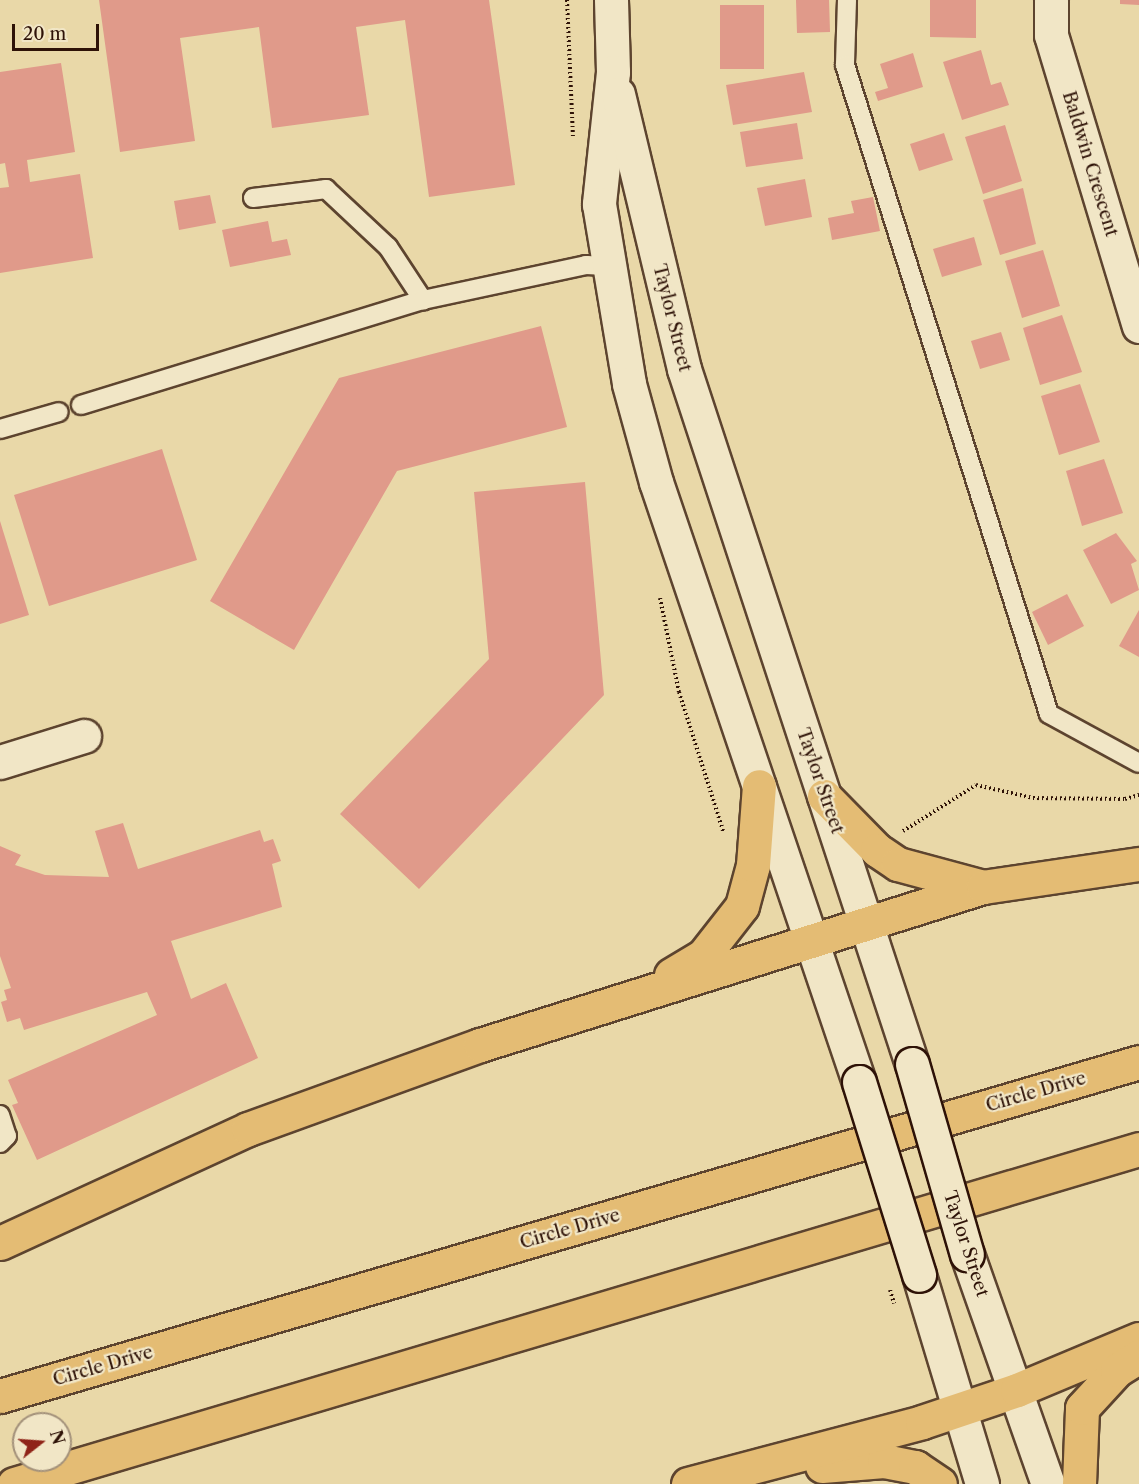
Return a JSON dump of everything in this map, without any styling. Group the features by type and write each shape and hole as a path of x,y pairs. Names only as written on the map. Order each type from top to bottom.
{"highway":[{"path":"642,993 703,956 742,906 753,865 759,786"},
{"path":"824,796 877,850 898,864 983,887"},
{"path":"0,1243 248,1129 480,1045 642,993 869,926 983,887 1139,864"},
{"name":"Circle Drive","path":"0,1396 1139,1062"},
{"path":"14,1484 1139,1149"},
{"path":"688,1484 958,1409 1017,1390 1139,1339"},
{"path":"1079,1484 1082,1408 1117,1370 1139,1356"},
{"path":"708,1484 856,1460 915,1467 940,1484"}],"main road":[{"name":"Taylor Street","path":"611,0 613,72 599,204 607,266 629,384 656,482 859,1082 982,1484"},
{"name":"Baldwin Crescent","path":"1051,0 1051,35 1139,326"},
{"name":"Taylor Street","path":"613,72 684,369 869,926 967,1254 1017,1390 1048,1484"},
{"path":"0,762 84,736"}],"lane":[{"path":"847,0 846,65 1048,714 1139,762"},
{"path":"253,198 326,189 388,247 423,300"},
{"path":"81,405 423,300 586,265 607,266"},
{"path":"0,429 59,412"},
{"path":"0,1115 7,1136 0,1143"}],"path":[{"path":"567,0 573,142"},
{"path":"893,838 976,785 1033,798 1125,799 1139,795"},
{"path":"894,1303 897,1314"}],"building":[{"path":"99,0 489,0 515,185 429,197 405,20 356,27 369,115 272,128 259,27 180,38 195,141 120,152"},
{"path":"796,0 829,0 830,32 797,33"},
{"path":"930,0 976,0 976,38 930,37"},
{"path":"1120,0 1139,0 1139,5 1120,4"},
{"path":"720,5 764,5 764,69 720,69"},
{"path":"981,50 991,85 1001,82 1009,105 962,120 943,62"},
{"path":"913,53 923,87 878,101 875,92 888,88 880,64"},
{"path":"61,63 75,152 27,160 30,182 80,174 93,258 0,273 0,188 9,187 5,163 0,164 0,72"},
{"path":"804,72 812,112 733,125 726,85"},
{"path":"797,123 803,159 746,167 740,132"},
{"path":"1005,125 1022,181 983,194 965,137"},
{"path":"944,133 953,160 919,171 910,144"},
{"path":"805,179 812,217 765,226 757,188"},
{"path":"1023,188 1036,244 1000,255 983,200"},
{"path":"210,195 216,223 179,230 174,201"},
{"path":"873,197 880,231 832,240 828,218 854,213 851,201"},
{"path":"268,221 272,242 287,239 291,255 230,267 222,230"},
{"path":"974,237 982,265 942,277 933,249"},
{"path":"1043,250 1060,306 1022,318 1005,261"},
{"path":"1062,315 1082,372 1040,385 1023,328"},
{"path":"541,326 567,427 397,471 294,650 210,601 339,378"},
{"path":"1001,332 1010,360 980,369 971,341"},
{"path":"1080,384 1100,442 1059,455 1041,396"},
{"path":"162,449 197,560 49,606 14,495"},
{"path":"1104,459 1123,513 1082,526 1066,471"},
{"path":"585,482 604,695 419,889 340,814 489,659 474,492"},
{"path":"0,521 29,615 0,624"},
{"path":"1116,533 1137,561 1131,564 1139,590 1111,604 1083,550"},
{"path":"1067,594 1084,626 1048,645 1032,612"},
{"path":"1139,610 1139,657 1119,646"},
{"path":"123,823 138,869 260,830 264,842 273,839 281,861 272,864 282,907 171,941 191,999 226,983 258,1058 37,1160 12,1105 18,1103 8,1080 157,1015 147,992 24,1030 20,1018 7,1022 1,1002 7,1000 4,990 11,988 0,956 0,846 21,855 15,865 45,875 109,877 95,831"}]}
